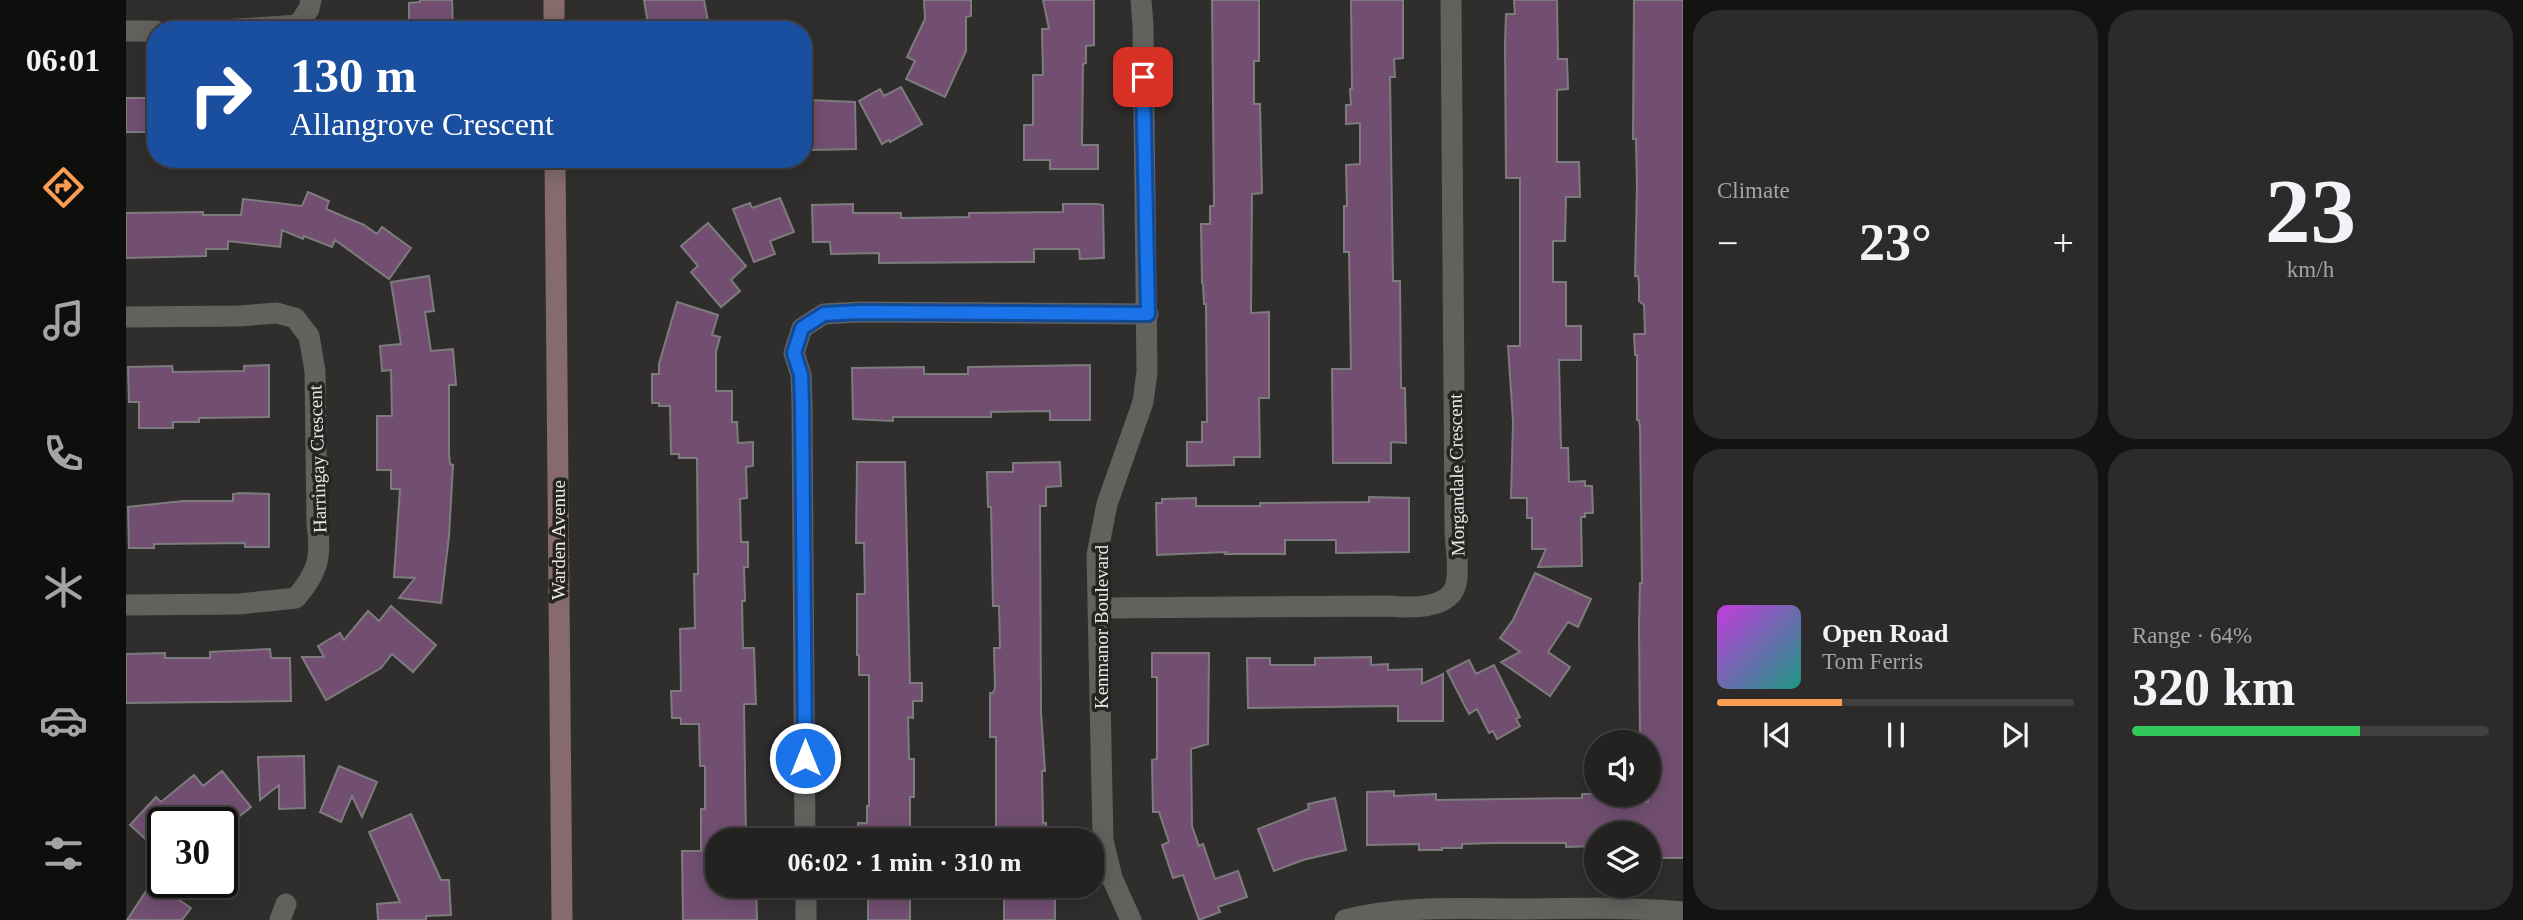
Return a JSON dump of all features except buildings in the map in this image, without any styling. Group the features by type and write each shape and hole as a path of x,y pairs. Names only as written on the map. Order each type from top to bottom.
{"main road":[{"path":"554,0 554,21"},
{"name":"Warden Avenue","path":"555,168 562,920"}],"street":[{"path":"301,21 312,0"},
{"name":"Kenmanor Boulevard","path":"1131,920 1112,878 1102,840 1097,555 1111,492 1143,402 1147,372 1141,0"},
{"name":"Morgandale Crescent","path":"1100,608 1422,607 1450,596 1456,587 1458,570 1455,528 1451,0"},
{"path":"126,31 147,31"},
{"path":"805,828 802,404 801,375 794,353 802,328 824,314 859,312 1148,314"},
{"name":"Harringay Crescent","path":"126,317 276,313 295,318 309,336 315,371 317,524 320,546 319,559 309,583 296,598 239,604 126,605"},
{"path":"806,898 806,920"},
{"path":"1345,920 1389,910 1646,908 1683,912"}],"route":[{"path":"805,758 802,404 801,375 794,353 802,328 824,314 859,312 1148,314 1143,77"}]}
